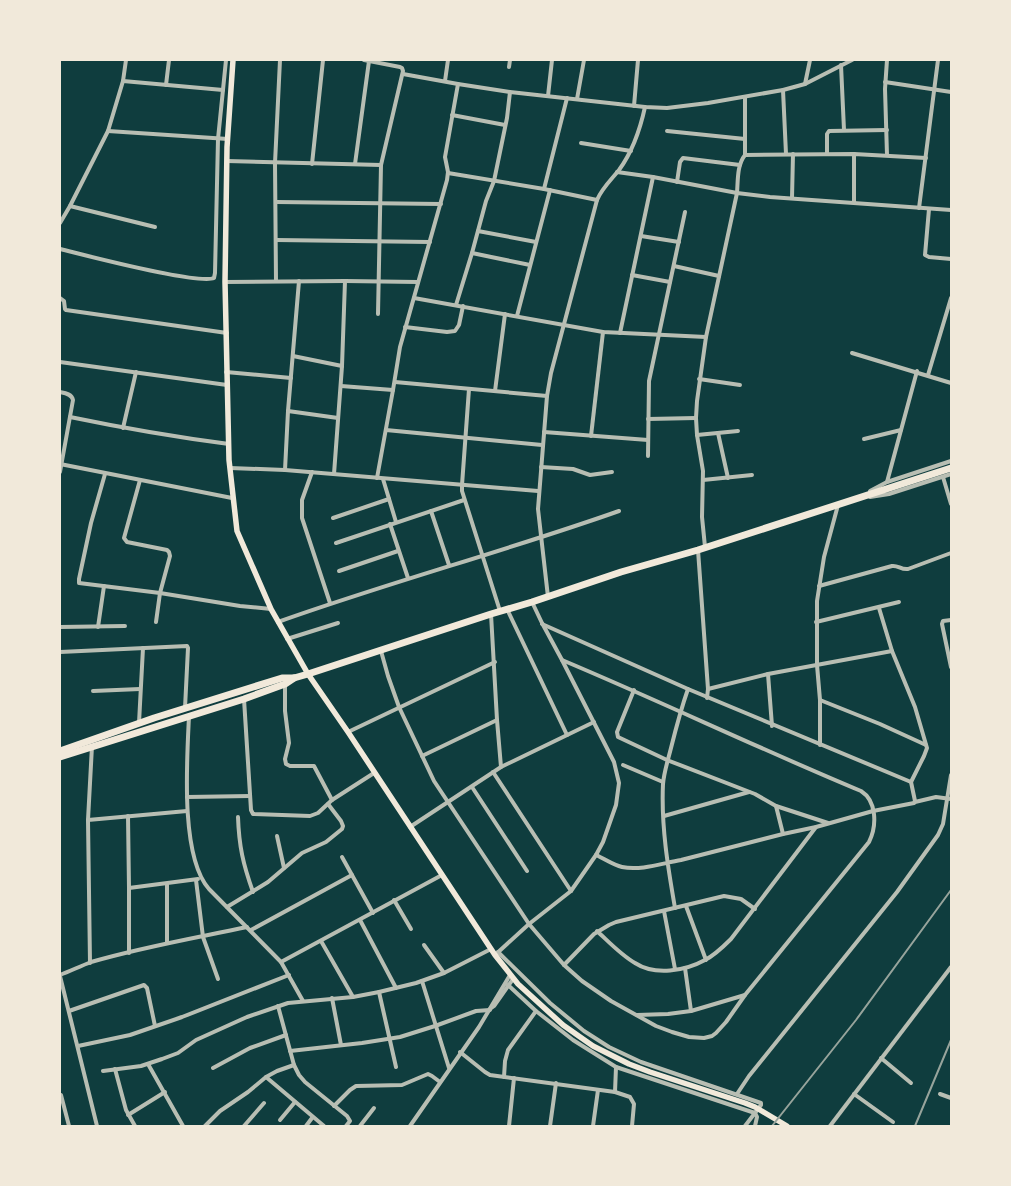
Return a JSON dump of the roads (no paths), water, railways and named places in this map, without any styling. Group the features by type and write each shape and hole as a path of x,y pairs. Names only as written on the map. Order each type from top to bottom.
{"highway":[{"path":"60,757 139,724 185,708 282,678 294,678 308,674 621,572 858,499 951,468"},
{"path":"60,750 92,744 189,716 244,699 285,684 294,678"}],"main road":[{"path":"233,60 227,161 225,282 228,444 235,519 240,538 271,609 308,674 511,977 563,1025 594,1046 629,1064 745,1103 787,1126"}],"street":[{"path":"60,223 108,131 123,81 126,60"},
{"path":"166,85 169,60"},
{"path":"60,250 177,275 203,279 214,278 216,273 218,139 226,60"},
{"path":"276,281 276,162 280,60"},
{"path":"312,164 323,60"},
{"path":"355,164 367,60 402,68 403,74 381,165 379,203 378,314"},
{"path":"445,81 448,60"},
{"path":"509,67 510,60"},
{"path":"548,96 552,60"},
{"path":"577,99 584,60"},
{"path":"634,106 638,60"},
{"path":"805,84 810,60"},
{"path":"403,74 510,92 634,106 667,108 784,90 805,84 852,60"},
{"path":"887,60 885,82 887,155"},
{"path":"919,208 938,60"},
{"path":"841,65 844,130"},
{"path":"123,81 223,90"},
{"path":"885,82 951,92"},
{"path":"377,478 400,347 441,204 448,173 444,159 458,84"},
{"path":"784,90 786,154"},
{"path":"456,305 486,201 494,180 510,92"},
{"path":"707,698 708,689 701,548 703,468 697,435 696,418 699,379 706,337 737,193 740,165 745,155 745,97"},
{"path":"544,189 567,98"},
{"path":"548,597 540,537 538,491 547,396 554,358 597,200 604,186 617,172 631,152 640,129 645,107"},
{"path":"452,116 505,125"},
{"path":"827,154 828,132 832,130 887,130"},
{"path":"108,131 228,139"},
{"path":"667,131 745,139"},
{"path":"581,143 631,152"},
{"path":"792,198 793,154"},
{"path":"745,155 854,154 926,158"},
{"path":"854,154 854,202"},
{"path":"677,182 680,162 683,158 740,165"},
{"path":"227,161 381,165"},
{"path":"617,172 653,177 737,193 951,210"},
{"path":"448,173 550,190 597,200"},
{"path":"620,334 653,177"},
{"path":"517,316 550,190"},
{"path":"276,202 441,204"},
{"path":"70,206 155,227"},
{"path":"929,209 925,255 929,257 951,259"},
{"path":"648,456 649,381 685,212"},
{"path":"478,231 536,242"},
{"path":"641,236 679,242"},
{"path":"276,240 430,242"},
{"path":"472,253 530,265"},
{"path":"674,266 719,276"},
{"path":"632,275 670,282"},
{"path":"285,470 288,411 299,281"},
{"path":"334,474 341,386 345,281"},
{"path":"225,282 418,282"},
{"path":"60,298 64,301 66,310 227,333"},
{"path":"414,298 603,332 706,337"},
{"path":"928,375 950,298"},
{"path":"405,326 447,332 455,331 459,325 463,306"},
{"path":"495,391 505,314"},
{"path":"591,436 603,332"},
{"path":"852,353 917,371 951,383"},
{"path":"293,356 342,366"},
{"path":"60,362 227,385"},
{"path":"887,482 917,371"},
{"path":"123,428 136,372"},
{"path":"226,372 291,378"},
{"path":"699,379 740,385"},
{"path":"395,382 547,396"},
{"path":"341,386 393,390"},
{"path":"470,389 462,485 464,500 504,610 567,735"},
{"path":"60,392 68,394 73,398 60,472"},
{"path":"288,411 338,418"},
{"path":"70,417 123,428 228,444"},
{"path":"648,420 696,418"},
{"path":"386,430 542,445"},
{"path":"864,439 901,430"},
{"path":"697,435 738,431"},
{"path":"544,432 648,440"},
{"path":"718,433 728,478"},
{"path":"858,499 887,482 951,461"},
{"path":"61,465 183,490 232,498"},
{"path":"230,468 312,472 538,491"},
{"path":"541,468 573,469 590,475 612,472"},
{"path":"312,472 302,500 302,518 330,603"},
{"path":"105,474 91,523 79,581 80,583 271,609"},
{"path":"858,499 889,494 951,474"},
{"path":"703,480 752,475"},
{"path":"944,477 951,504"},
{"path":"383,479 396,522"},
{"path":"140,480 124,540 170,552 160,593 156,622"},
{"path":"333,518 389,499"},
{"path":"336,543 464,500"},
{"path":"820,745 820,700 817,665 816,622 819,586 824,557 838,505"},
{"path":"431,511 449,565"},
{"path":"278,622 330,603 619,511"},
{"path":"390,524 408,578"},
{"path":"339,571 398,551"},
{"path":"819,586 892,566 908,569 951,553"},
{"path":"98,627 104,586"},
{"path":"532,602 614,762 619,783 616,805 603,842 596,855 571,891 529,924 496,954 550,1003 584,1031 609,1047 641,1062 761,1102 761,1105 745,1126"},
{"path":"816,622 899,602"},
{"path":"879,608 892,651 913,702 927,749 911,782 915,802"},
{"path":"491,614 501,767"},
{"path":"951,620 943,621 942,624 951,667"},
{"path":"287,639 338,623"},
{"path":"542,624 772,726 911,782"},
{"path":"60,627 125,626"},
{"path":"60,652 188,646 185,708"},
{"path":"139,724 143,648"},
{"path":"381,651 399,707 434,781 449,801 529,924 564,965 598,993 656,1026 682,1035 699,1038 712,1036 720,1029 744,996 869,842 873,828 873,811 870,799 861,791 787,760 634,690 562,660"},
{"path":"708,689 768,674 892,651"},
{"path":"348,732 495,662"},
{"path":"768,674 772,726"},
{"path":"285,684 289,740 285,759 286,764 290,766 314,766 332,800"},
{"path":"93,691 140,689"},
{"path":"675,908 667,862 663,782 667,760 688,689"},
{"path":"634,690 617,736 667,760 750,792 776,806 828,823"},
{"path":"244,699 251,810 253,814 313,816 332,800 374,773"},
{"path":"820,700 880,724 926,745"},
{"path":"189,716 186,766 187,811 199,879 203,937 218,979"},
{"path":"422,756 497,720"},
{"path":"410,827 501,767 594,722"},
{"path":"90,963 88,820 92,744"},
{"path":"623,764 663,782"},
{"path":"493,772 571,891"},
{"path":"737,1094 749,1076 897,892 942,829 950,798 951,775"},
{"path":"472,787 527,871"},
{"path":"664,816 750,792"},
{"path":"187,797 250,796"},
{"path":"596,855 619,866 644,867 816,827 873,811 932,798 950,798"},
{"path":"227,907 268,882 302,853 326,842 342,829 343,826 341,821 328,804"},
{"path":"776,806 784,834"},
{"path":"88,820 187,811"},
{"path":"128,816 129,952"},
{"path":"238,816 239,844 245,871 253,892"},
{"path":"597,931 626,957 640,966 660,970 692,967 706,960 723,947 755,909 816,827"},
{"path":"277,836 284,868"},
{"path":"342,856 373,913"},
{"path":"281,962 442,874"},
{"path":"97,1126 60,976 90,963 129,952 168,943 249,929 352,875"},
{"path":"129,888 199,879"},
{"path":"199,879 281,962 303,1001"},
{"path":"167,884 168,943"},
{"path":"564,965 597,931 616,922 724,896 741,899 755,909"},
{"path":"394,900 411,930"},
{"path":"686,906 706,960"},
{"path":"664,911 675,969"},
{"path":"360,920 396,988"},
{"path":"321,941 352,996"},
{"path":"424,945 444,974"},
{"path":"103,1071 148,1064 178,1052 196,1040 247,1017 278,1006 303,1001 379,992 422,981 444,974 491,949"},
{"path":"830,1126 880,1058 951,967"},
{"path":"685,968 691,1011"},
{"path":"78,1046 130,1035 289,975"},
{"path":"290,1051 390,1039 435,1026 476,1011 490,1009 494,1006 508,985 511,977"},
{"path":"410,1126 511,977"},
{"path":"422,981 449,1068"},
{"path":"68,1011 144,985 147,988 155,1026"},
{"path":"508,985 536,1011 573,1040 616,1067 755,1113"},
{"path":"379,992 396,1068"},
{"path":"636,1015 673,1014 691,1011 744,996"},
{"path":"332,998 341,1045"},
{"path":"278,1006 294,1065 302,1079 349,1119 350,1121 346,1126"},
{"path":"504,1077 505,1061 508,1050 536,1011"},
{"path":"213,1068 250,1048 286,1035"},
{"path":"460,1052 487,1074 615,1092 627,1096 632,1099 634,1107 632,1126"},
{"path":"880,1058 911,1083"},
{"path":"148,1064 183,1126"},
{"path":"204,1126 220,1111 248,1092 266,1077 294,1065"},
{"path":"615,1092 616,1067"},
{"path":"115,1069 124,1104 128,1115 135,1126"},
{"path":"334,1106 356,1086 402,1085 428,1074 440,1082"},
{"path":"266,1077 296,1102 312,1118 324,1126"},
{"path":"509,1126 514,1078"},
{"path":"550,1126 556,1083"},
{"path":"594,1126 598,1090"},
{"path":"128,1115 165,1092"},
{"path":"854,1094 893,1122"},
{"path":"940,1094 951,1098"},
{"path":"61,1095 69,1126"},
{"path":"280,1120 296,1102"},
{"path":"244,1126 264,1103"},
{"path":"360,1126 374,1108"},
{"path":"755,1113 757,1117 755,1126"},
{"path":"306,1126 312,1118"}],"railway":[{"path":"772,1126 856,1020 951,890"},
{"path":"915,1126 951,1040"}]}
